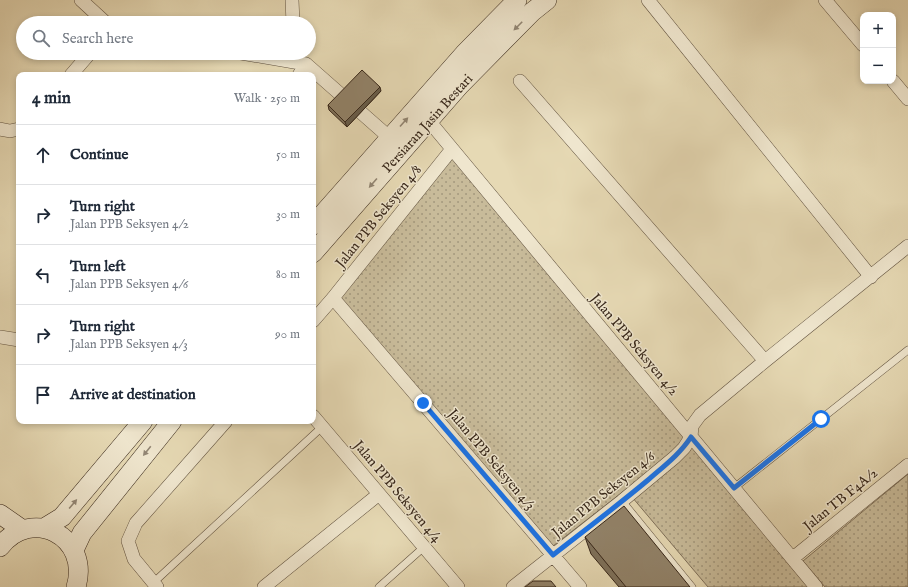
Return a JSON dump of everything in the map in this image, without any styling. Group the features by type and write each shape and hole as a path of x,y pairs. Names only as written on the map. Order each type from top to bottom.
{"street":[{"path":"81,0 98,16"},
{"path":"292,0 293,16"},
{"name":"Persiaran Jasin Bestari","path":"316,222 464,54 517,0"},
{"name":"Persiaran Jasin Bestari","path":"316,250 460,85 532,12 547,0"},
{"path":"648,0 871,277"},
{"path":"825,0 860,41"},
{"path":"74,72 84,60"},
{"path":"280,60 302,64 312,72"},
{"path":"316,76 390,138"},
{"path":"520,81 765,361"},
{"path":"896,84 908,99"},
{"name":"Jalan PPB Seksyen 4/2","path":"429,121 816,587"},
{"path":"0,129 10,131 16,129"},
{"name":"Jalan PPB Seksyen 4/8","path":"316,318 452,149"},
{"name":"Jalan PPB Seksyen 4/6","path":"513,587 622,501 680,452 691,437 692,426 700,415 908,246"},
{"name":"Jalan PPB Seksyen 4/3","path":"333,298 580,587"},
{"path":"0,337 16,340"},
{"name":"Jalan PPB Seksyen 4/4","path":"316,420 458,587"},
{"path":"44,528 62,517 141,424"},
{"path":"74,550 82,533 170,424"},
{"path":"155,585 134,559 128,541 136,523 223,424"},
{"name":"Jalan TB F4A/2","path":"793,558 908,465"},
{"path":"264,587 379,494"},
{"path":"0,514 23,530"},
{"path":"0,547 5,540 17,532 30,528 44,528 56,533 61,536 74,550 78,562 80,583"}],"lane":[{"path":"734,488 908,350"},
{"path":"155,585 322,427"},
{"path":"622,501 692,587"},
{"path":"379,587 424,547"}],"shaded area":[{"path":"452,154 687,436 682,446 553,546 339,298"},
{"path":"692,444 812,587 708,587 632,497"},
{"path":"908,474 908,587 825,587 803,561"}],"building":[{"path":"362,70 380,87 345,122 328,105"},
{"path":"624,506 690,587 626,587 585,537"},
{"path":"533,581 551,581 556,587 525,587"}],"route":[{"path":"423,403 553,555 622,501 675,456 684,448 691,437 734,488 821,419"}]}
